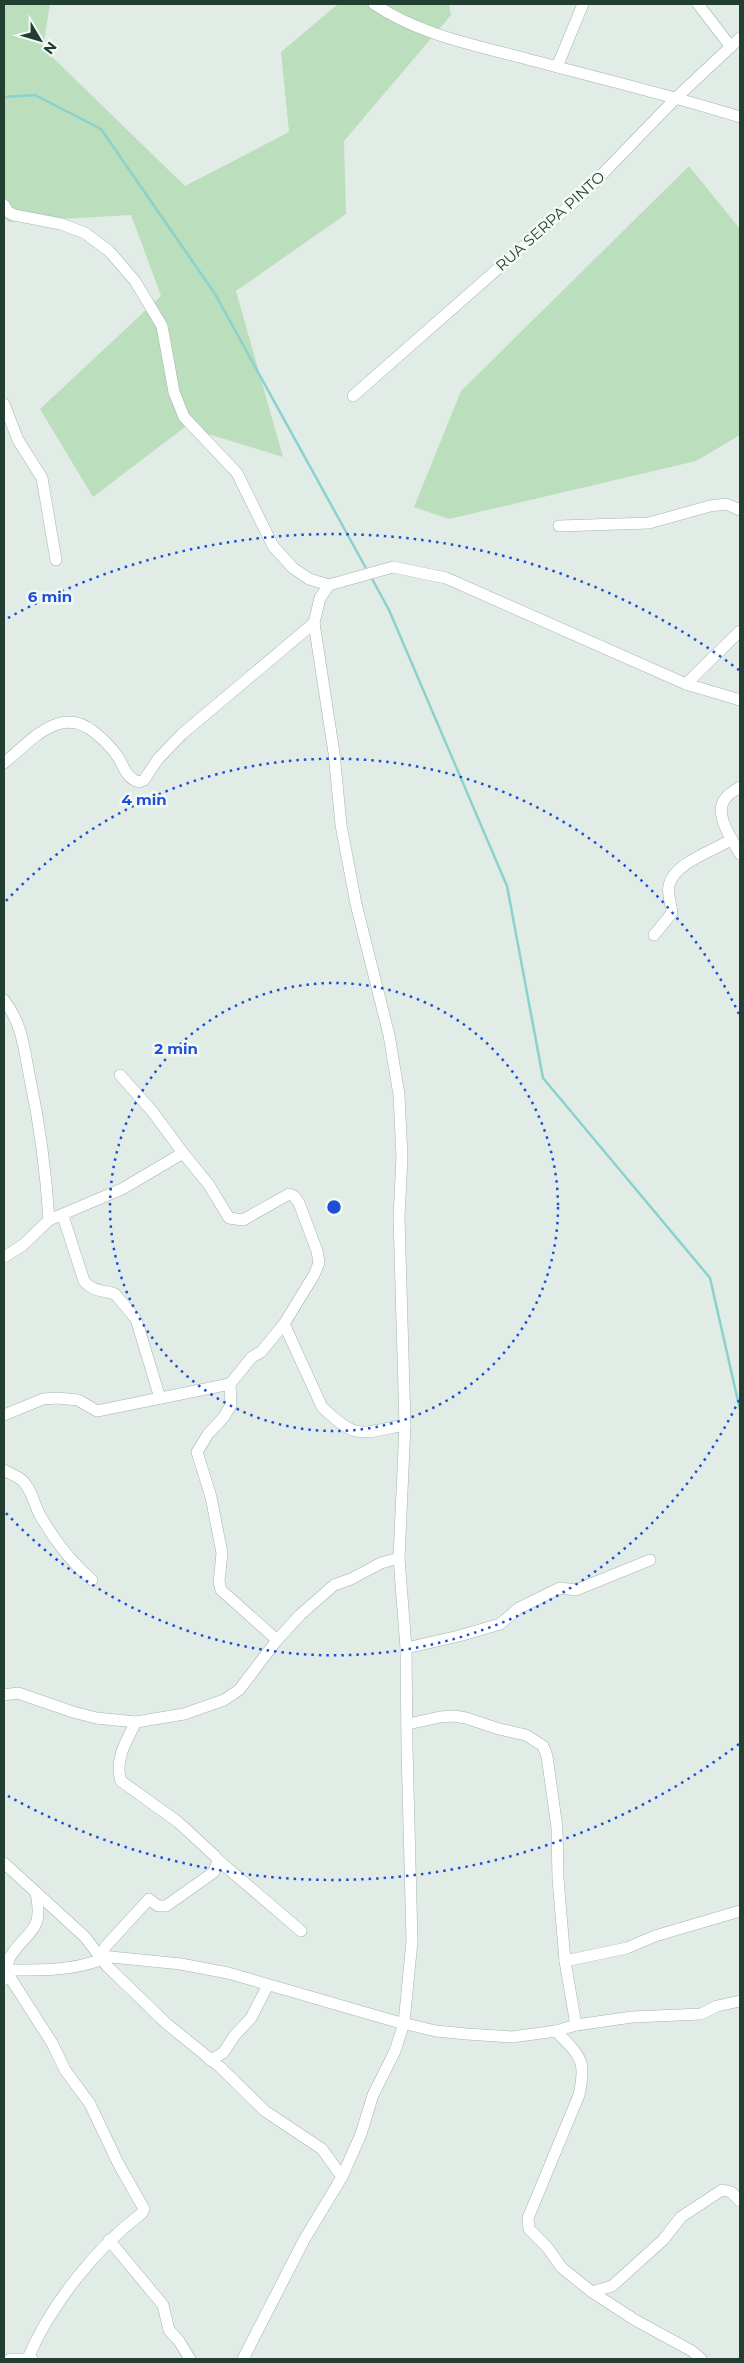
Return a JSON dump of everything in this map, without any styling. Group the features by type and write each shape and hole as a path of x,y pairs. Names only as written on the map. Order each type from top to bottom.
{"street":[{"path":"374,4 390,15 432,35 677,97 740,117"},
{"path":"557,67 583,4"},
{"path":"698,4 731,47"},
{"name":"RUA SERPA PINTO","path":"353,396 584,193 677,97 740,38"},
{"path":"4,205 8,212 14,216 61,224 85,232 109,251 135,281 162,326 174,392 184,417 237,473 273,546 293,568 309,579 329,586"},
{"path":"4,404 18,440 42,478 56,560"},
{"path":"558,526 649,523 710,506 726,504 740,510"},
{"path":"243,2359 304,2240 342,2176 361,2134 373,2095 395,2051 404,2023 412,1941 406,1648 399,1558 405,1425 399,1217 402,1157 400,1094 389,1035 356,904 341,826 334,753 314,623 320,598 329,586 393,566 446,578 686,684 740,700"},
{"path":"4,763 47,728 58,722 75,721 89,728 104,740 117,756 129,777 139,782 144,780 158,758 182,734 314,623"},
{"path":"686,684 740,631"},
{"path":"740,787 725,798 722,804 724,823 740,854"},
{"path":"654,935 672,913 669,886 672,878 692,859 715,850 732,839"},
{"path":"4,1000 15,1015 23,1038 39,1124 49,1220"},
{"path":"4,1415 43,1399 78,1400 96,1411 139,1404 230,1384 252,1357 261,1352 284,1324 314,1275 319,1263 317,1251 299,1203 294,1196 289,1194 243,1220 229,1218 209,1184 152,1111 120,1075"},
{"path":"4,1257 23,1245 49,1220 63,1216 122,1189 183,1153"},
{"path":"63,1216 84,1281 96,1290 115,1294 136,1319 160,1398"},
{"path":"284,1324 322,1407 332,1417 352,1431 361,1433 405,1425"},
{"path":"230,1384 231,1405 223,1418 208,1434 197,1452 212,1497 222,1553 223,1560 219,1582 221,1590 277,1640"},
{"path":"4,1470 21,1479 27,1485 41,1516 61,1548 72,1562 92,1580"},
{"path":"4,1695 18,1693 81,1714 136,1722 184,1714 224,1700 239,1690 277,1640 300,1615 334,1585 381,1563 399,1558"},
{"path":"406,1648 500,1624 519,1608 560,1588 576,1590 650,1560"},
{"path":"408,1724 454,1716 526,1735 543,1746 548,1756 556,1828 565,1961 576,2025"},
{"path":"136,1722 120,1755 118,1773 121,1781 178,1822 218,1860 301,1931"},
{"path":"5,1972 79,1966 97,1961 106,1946 149,1899 158,1906 170,1904 214,1872 218,1860"},
{"path":"4,1864 85,1937 107,1966 167,2024 248,2093 265,2111 322,2149 342,2176"},
{"path":"5,1972 11,1957 34,1928 37,1921 39,1914 36,1893"},
{"path":"565,1961 627,1948 656,1936 740,1912"},
{"path":"101,1956 180,1964 228,1973 436,2031 512,2037 556,2032 576,2025 639,2016 701,2014 716,2006 740,2001"},
{"path":"5,1972 52,2043 65,2070 90,2104 111,2150 144,2209 142,2213 109,2240 72,2285 35,2342 30,2359 10,2359"},
{"path":"210,2060 223,2053 235,2034 252,2018 268,1985"},
{"path":"556,2032 583,2063 584,2074 579,2095 527,2222 530,2229 547,2247 562,2268 592,2292 635,2320 692,2351 701,2359"},
{"path":"592,2292 612,2286 663,2240 681,2217 722,2190 731,2192 740,2202"},
{"path":"109,2240 163,2305 169,2330 179,2341 190,2359"}],"green space":[{"path":"4,4 50,4 43,48 185,186 289,132 281,52 338,4 449,4 451,15 344,141 346,214 236,291 283,457 185,427 93,497 40,409 161,296 131,215 9,222 4,218"},
{"path":"689,166 740,229 740,435 696,461 449,519 414,507 461,391"}],"waterway":[{"path":"4,97 35,95 101,129 215,294 367,570"},
{"path":"371,577 389,610 507,886 543,1078 710,1278 740,1410"}]}
